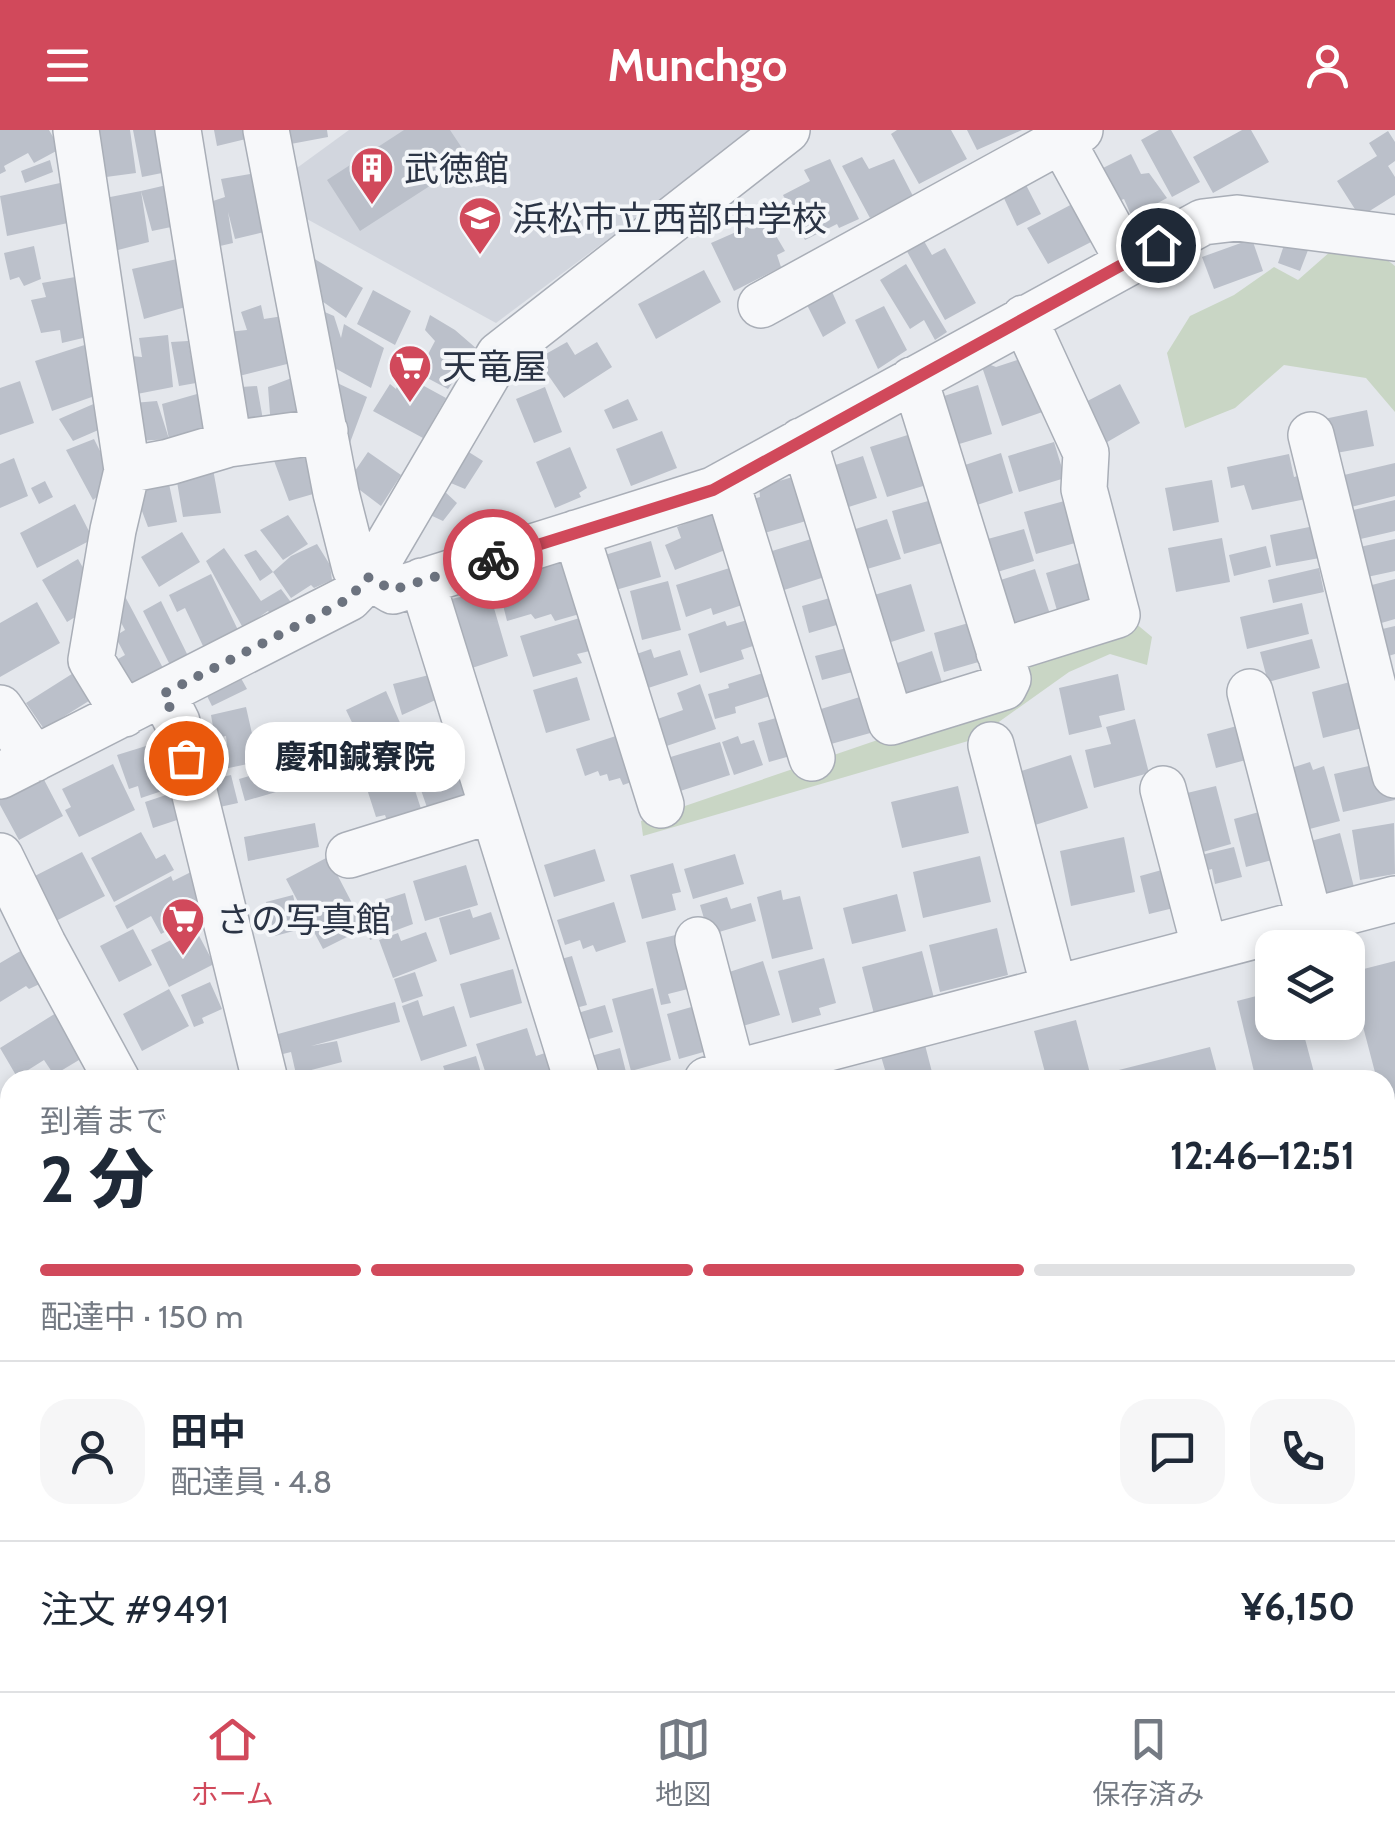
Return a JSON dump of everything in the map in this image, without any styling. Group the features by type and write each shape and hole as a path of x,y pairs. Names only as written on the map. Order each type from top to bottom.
{"street":[{"path":"76,130 127,470 112,530 91,660 124,714"},
{"path":"178,130 229,444"},
{"path":"266,130 355,568 392,590 724,484 1188,228 1220,218 1395,238"},
{"path":"0,708 17,768 349,598 369,577 499,355 787,130"},
{"path":"761,305 1066,133 1128,261"},
{"path":"999,652 1117,615 1084,489 1086,453 1024,318"},
{"path":"801,441 891,722 1004,687 1008,679 912,380"},
{"path":"127,470 229,444 325,432"},
{"path":"1311,435 1395,776"},
{"path":"724,484 812,758"},
{"path":"576,532 661,806"},
{"path":"422,581 575,1070"},
{"path":"1250,692 1310,921"},
{"path":"163,694 177,722 263,1070"},
{"path":"991,745 1054,988"},
{"path":"1163,789 1205,949"},
{"path":"349,856 494,810"},
{"path":"0,856 112,1070"},
{"path":"746,1070 1395,899"},
{"path":"698,940 719,1070"}],"shaded area":[{"name":"浜松市立西部中学校","path":"349,130 754,130 496,323 296,213 290,173"}],"green space":[{"path":"1373,249 1395,266 1395,412 1366,378 1284,365 1235,408 1185,428 1167,353 1190,316 1234,295 1274,267 1298,280 1331,251"},
{"path":"1134,622 1152,637 1147,665 1110,654 1069,672 975,739 643,836 641,821 1009,695 1035,660"}],"building":[{"path":"0,130 49,130 60,149 34,163 28,153 4,166 6,171 0,174"},
{"path":"98,130 130,130 136,173 106,177"},
{"path":"133,130 159,130 167,172 142,177"},
{"path":"214,130 250,130 246,139 217,146"},
{"path":"277,130 327,130 328,137 280,146"},
{"name":"武徳館","path":"404,130 450,130 470,160 360,231 327,180"},
{"path":"897,130 951,130 967,159 919,184 891,134"},
{"path":"967,130 1022,130 977,150"},
{"path":"1159,130 1171,130 1200,182 1172,197 1141,140"},
{"path":"1242,130 1251,130 1269,162 1213,193 1193,157"},
{"path":"1388,131 1395,142 1395,161 1388,166 1395,177 1395,195 1360,217 1337,181 1377,156 1369,143"},
{"path":"1131,154 1141,174 1149,173 1167,198 1132,217 1124,199 1112,203 1093,173"},
{"path":"862,157 869,169 894,159 913,196 870,218 842,166"},
{"path":"830,159 859,219 839,228 837,224 805,240 783,195 810,181 804,170"},
{"path":"50,160 53,172 25,183 21,171"},
{"path":"261,172 272,230 235,239 228,212 233,243 207,249 198,206 225,197 221,179"},
{"path":"74,180 82,220 7,236 0,196"},
{"path":"1025,183 1041,214 1017,226 1002,194"},
{"path":"171,184 176,226 152,231 141,191"},
{"path":"141,191 149,242 118,250 105,198"},
{"path":"1076,202 1095,240 1048,264 1027,228"},
{"path":"766,219 785,251 777,255 781,267 734,291 711,243"},
{"path":"916,227 932,255 945,248 976,303 945,320 899,237"},
{"path":"1287,236 1310,245 1300,271 1278,263"},
{"path":"1252,239 1263,271 1214,289 1202,257"},
{"path":"34,246 41,279 24,286 19,277 10,280 4,253"},
{"path":"186,257 189,306 144,319 132,269"},
{"path":"313,258 363,288 346,318 319,299 322,293 299,283"},
{"path":"906,264 947,332 935,340 924,320 910,329 880,280"},
{"path":"704,270 721,302 656,339 638,304"},
{"path":"75,277 85,315 104,333 62,343 60,330 41,333 31,300 46,297 42,283"},
{"path":"829,285 846,323 823,337 805,301"},
{"path":"373,290 411,311 395,345 357,324"},
{"path":"306,304 334,316 341,338 344,324 384,348 371,388 331,366"},
{"path":"261,305 264,319 283,316 295,362 231,378 217,333 247,330 241,312"},
{"path":"884,306 907,350 878,369 855,320"},
{"path":"430,315 477,349 448,389 401,364 410,346 426,358 435,341 425,330"},
{"path":"168,335 173,387 137,394 131,356 142,357 139,338"},
{"path":"100,340 106,392 52,411 35,361"},
{"path":"188,341 196,383 179,386 171,342"},
{"path":"567,342 575,355 597,342 612,367 564,398 537,359"},
{"path":"1032,355 1051,409 1002,426 980,361 996,367"},
{"name":"天竜屋","path":"402,374 446,398 423,438 373,411 390,384 396,389"},
{"path":"297,376 304,418 271,427 268,387"},
{"path":"20,381 34,423 0,435 0,388"},
{"path":"333,381 367,397 348,448"},
{"path":"1120,384 1140,423 1097,448 1076,407"},
{"path":"978,385 992,434 956,445 941,397"},
{"path":"257,386 265,431 229,444 226,388"},
{"path":"545,387 562,432 534,443 516,399"},
{"path":"197,394 210,433 169,439 162,404"},
{"path":"628,399 638,420 613,429 604,410"},
{"path":"157,401 169,439 140,441 133,403"},
{"path":"98,402 110,425 73,441 59,419"},
{"path":"1367,410 1374,446 1331,454 1324,419"},
{"path":"662,431 677,468 631,486 616,449"},
{"path":"917,432 933,483 887,497 870,447"},
{"path":"94,439 111,473 101,478 109,487 93,500 66,450"},
{"path":"1054,442 1065,478 1019,492 1008,456"},
{"path":"307,447 320,492 289,501 273,458"},
{"path":"570,447 587,488 579,493 581,497 555,508 536,462"},
{"path":"464,449 483,461 465,489 446,481"},
{"path":"368,452 401,475 381,506 348,481"},
{"path":"1001,453 1013,493 965,509 962,466"},
{"path":"1289,454 1294,477 1306,474 1311,498 1252,510 1244,485 1231,488 1227,467"},
{"path":"863,456 877,498 836,511 823,469"},
{"path":"14,458 28,496 0,508 0,464"},
{"path":"1395,463 1395,496 1351,507 1344,475"},
{"path":"213,469 221,513 183,517 176,476"},
{"path":"796,476 806,521 754,536 742,502 760,497 759,487"},
{"path":"168,479 177,522 148,527 137,498 141,483"},
{"path":"1212,480 1219,522 1173,531 1165,488"},
{"path":"45,481 53,497 39,504 31,488"},
{"path":"443,490 457,503 443,521 428,514"},
{"path":"932,500 945,542 904,554 892,511"},
{"path":"1068,500 1075,543 1036,554 1024,512"},
{"path":"1395,500 1395,531 1352,541 1345,512"},
{"path":"75,504 93,539 37,568 20,533"},
{"path":"720,510 735,546 675,570 665,545 681,538 677,527"},
{"path":"288,515 308,544 283,560 260,530"},
{"path":"887,519 901,559 857,572 846,532"},
{"path":"1319,525 1325,557 1276,566 1270,535"},
{"path":"1024,529 1034,561 994,573 984,540"},
{"path":"182,532 200,562 159,587 141,557"},
{"path":"821,536 834,574 784,590 772,551"},
{"path":"1222,538 1230,582 1176,592 1168,548"},
{"path":"1395,539 1395,571 1367,577 1360,547"},
{"path":"651,541 661,577 605,593 595,558"},
{"path":"317,544 330,565 332,580 314,588 311,585 291,598 273,572 291,556"},
{"path":"1266,546 1271,567 1234,576 1229,555"},
{"path":"224,548 261,601 281,589 293,605 274,618 268,611 243,628 206,561"},
{"path":"256,550 273,572 260,581 244,555"},
{"path":"78,559 94,587 88,609 67,622 42,580"},
{"path":"567,561 583,613 555,621 551,614 535,619 531,614 507,621 497,581"},
{"path":"1086,561 1101,613 1061,624 1046,573"},
{"path":"742,564 742,605 713,615 711,608 686,617 676,585"},
{"path":"1319,568 1324,592 1273,603 1268,580"},
{"path":"1035,569 1053,623 1008,637 991,583"},
{"path":"211,574 238,630 203,646 185,608 177,612 169,595"},
{"path":"1395,579 1395,619 1378,624 1368,586"},
{"path":"668,581 681,630 642,640 630,591"},
{"path":"911,584 925,631 888,643 861,599"},
{"path":"120,587 163,668 131,685 118,659 125,655 115,636 125,630 106,594"},
{"path":"489,591 508,656 466,670 446,600"},
{"path":"840,595 847,622 809,633 802,606"},
{"path":"161,601 189,658 171,667 143,611"},
{"path":"37,602 60,643 0,677 0,623"},
{"path":"1302,603 1309,634 1247,649 1240,617"},
{"path":"583,617 594,650 577,654 582,663 533,677 520,636"},
{"path":"754,618 762,643 741,650 744,659 700,673 688,634 725,621 727,626"},
{"path":"972,622 982,661 944,672 934,633"},
{"path":"1395,626 1395,654 1385,657 1378,630"},
{"path":"1312,639 1320,668 1268,682 1260,652"},
{"path":"854,646 860,670 822,680 815,656"},
{"path":"651,649 654,658 680,650 688,675 639,691 628,657"},
{"path":"932,651 946,695 889,695 880,669"},
{"path":"237,671 247,689 212,706 203,688"},
{"path":"75,672 92,699 44,729 26,703"},
{"path":"763,673 770,696 735,707 736,713 715,719 708,694"},
{"path":"433,674 440,698 402,715 393,684"},
{"path":"1118,674 1125,710 1099,716 1102,727 1069,735 1059,688"},
{"path":"577,677 590,720 546,733 533,690"},
{"path":"1350,682 1370,726 1323,738 1312,692"},
{"path":"700,684 716,729 655,750 646,723 683,710 677,693"},
{"path":"386,691 401,725 362,743 346,710"},
{"path":"863,696 881,730 831,744 821,709"},
{"path":"246,707 253,738 261,736 266,760 224,769 219,746 227,744 226,736 215,738 211,715"},
{"path":"790,714 801,753 769,762 758,723"},
{"path":"1135,719 1149,773 1094,788 1085,750 1111,744 1106,727"},
{"path":"1248,723 1257,757 1216,768 1207,734"},
{"path":"625,733 640,779 623,785 620,778 609,781 607,774 600,776 598,771 585,776 576,749"},
{"path":"738,736 741,744 754,740 763,765 734,775 722,742"},
{"path":"159,742 174,787 141,798 138,786 129,789 117,755"},
{"path":"720,742 730,775 674,793 664,759"},
{"path":"452,753 470,805 431,819 413,767"},
{"path":"1071,755 1088,808 1032,826 1015,773"},
{"path":"285,759 293,787 245,801 239,779 253,775 251,769"},
{"path":"1310,762 1313,770 1324,766 1340,821 1302,831 1285,770"},
{"path":"1386,762 1395,800 1343,812 1334,774"},
{"path":"113,764 135,810 79,837 65,810 71,807 62,789"},
{"path":"40,772 63,816 19,840 0,805 0,794"},
{"path":"409,772 424,818 390,829 385,815 376,817 366,786"},
{"path":"231,775 238,803 215,808 208,780"},
{"path":"958,786 969,833 902,848 891,802"},
{"path":"1216,786 1231,844 1203,852 1187,793"},
{"path":"175,792 183,818 153,828 145,802"},
{"path":"1266,810 1272,860 1246,867 1234,819"},
{"path":"315,823 319,847 248,861 244,837"},
{"path":"1394,823 1395,874 1360,880 1352,830"},
{"path":"141,832 156,859 165,854 174,870 114,902 91,858"},
{"path":"1340,833 1354,887 1314,897 1300,844"},
{"path":"1124,837 1135,892 1071,906 1060,851"},
{"path":"1234,847 1242,877 1215,884 1212,869 1201,872 1197,856"},
{"path":"595,849 605,881 554,897 544,865"},
{"path":"82,852 105,896 46,926 23,882"},
{"path":"735,854 744,884 693,899 684,869"},
{"path":"980,856 991,902 923,918 913,872"},
{"path":"328,857 365,928 323,949 286,879"},
{"path":"673,863 681,892 672,894 676,910 642,919 630,875"},
{"path":"466,865 478,905 425,921 413,881"},
{"path":"1176,866 1186,905 1149,914 1140,876"},
{"path":"191,872 210,908 161,934 151,916 127,929 115,906 171,876 173,881"},
{"path":"781,890 783,900 800,896 813,949 772,959 757,897"},
{"path":"405,893 413,924 370,940 361,907"},
{"path":"897,894 906,931 852,944 843,908"},
{"path":"293,895 301,929 275,936 266,902"},
{"path":"727,897 731,909 751,903 756,921 709,935 700,905"},
{"path":"614,902 626,942 596,952 593,945 583,949 580,940 565,945 557,920"},
{"path":"470,909 473,918 491,912 500,939 450,955 439,918"},
{"name":"さの写真館","path":"195,928 214,964 169,987 151,950"},
{"path":"997,928 1008,975 940,992 929,945"},
{"path":"133,929 152,965 119,982 100,946"},
{"path":"426,932 437,961 393,978 379,940 398,933 401,941"},
{"path":"684,933 696,987 668,994 671,1003 661,1005 646,942"},
{"path":"29,946 48,980 29,989 26,986 0,1002 0,963"},
{"path":"922,951 934,998 874,1014 862,967"},
{"path":"572,956 587,1005 568,1010 554,961"},
{"path":"824,958 836,1003 819,1008 821,1015 792,1023 778,971"},
{"path":"763,961 780,1015 736,1028 720,975"},
{"path":"1395,961 1395,1070 1374,1070 1365,1034 1365,969"},
{"path":"513,969 522,1003 470,1018 460,984"},
{"path":"415,972 423,996 402,1003 394,979"},
{"path":"210,982 222,1009 202,1018 204,1023 194,1027 181,995"},
{"path":"653,988 671,1060 631,1070 612,999"},
{"path":"169,989 189,1026 142,1051 123,1014"},
{"path":"1255,996 1255,1040 1305,1040 1313,1070 1254,1070 1237,1001"},
{"path":"418,1000 423,1016 454,1006 467,1046 421,1061 402,1006"},
{"path":"395,1002 400,1022 311,1046 337,1041 342,1062 311,1070 295,1070 291,1052 283,1054 278,1034"},
{"path":"702,1004 714,1049 679,1059 667,1014"},
{"path":"605,1005 613,1032 572,1044 564,1017"},
{"path":"56,1013 84,1057 62,1070 51,1070 44,1060 28,1070 13,1070 0,1048"},
{"path":"1076,1020 1089,1070 1044,1070 1034,1031"},
{"path":"527,1028 536,1056 551,1051 558,1070 485,1070 476,1044"},
{"path":"924,1041 931,1070 885,1070 880,1053"},
{"path":"1210,1047 1216,1070 1119,1070"},
{"path":"620,1048 626,1070 587,1070 580,1059"},
{"path":"476,1056 480,1070 444,1070 443,1066"}],"way so far":[{"path":"186,758 177,722 163,694 336,606 369,577 392,590 493,559"}],"place":[{"name":"武徳館","path":"372,206"},
{"name":"浜松市立西部中学校","path":"480,256"},
{"name":"天竜屋","path":"410,404"},
{"name":"慶和鍼寮院","path":"186,758"},
{"name":"さの写真館","path":"183,957"}],"route":[{"path":"493,559 713,490 1158,245"}]}
